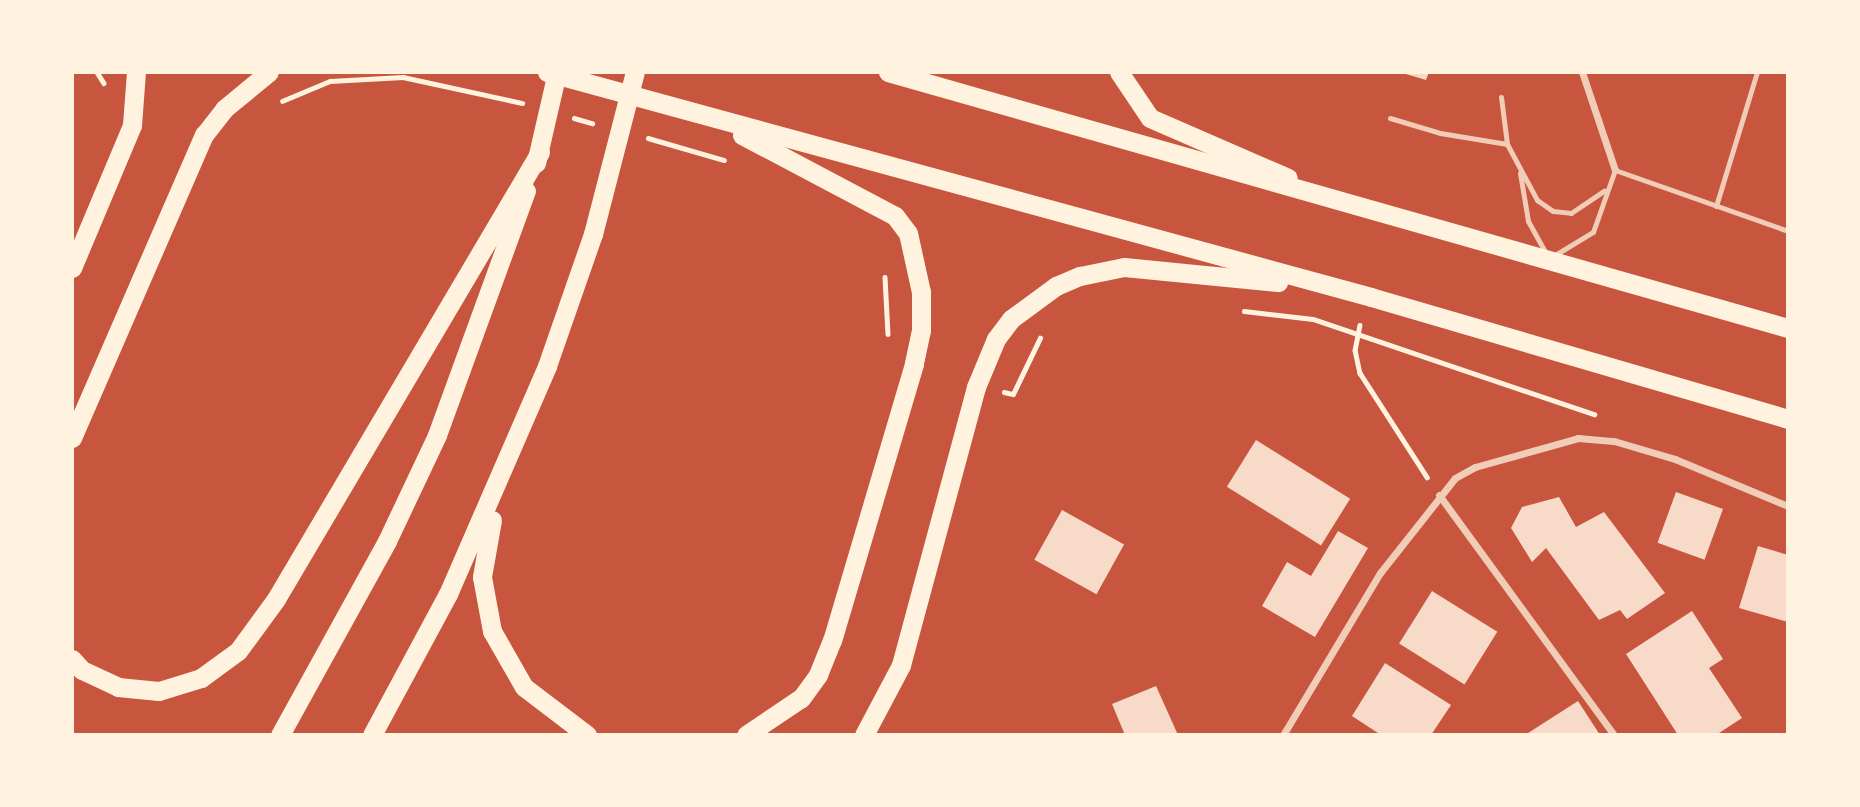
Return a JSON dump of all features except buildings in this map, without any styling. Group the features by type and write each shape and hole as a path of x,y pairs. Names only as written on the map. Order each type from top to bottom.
{"highway":[{"path":"72,268 129,134 138,93 136,72"},
{"path":"72,438 204,135 224,109 269,72"},
{"path":"547,72 1371,297 1788,419"},
{"path":"280,735 387,541 437,435 540,152 557,72"},
{"path":"587,735 524,687 505,660 485,604 487,533 547,366 611,172 635,72"},
{"path":"888,72 1363,210 1549,259 1788,328"},
{"path":"1119,72 1150,118 1363,210"},
{"path":"707,117 895,216 908,233 921,292 921,330 914,364 832,640 818,675 801,698 746,735"},
{"path":"72,659 82,670 118,687 159,691 201,678 238,652 276,599 540,152"},
{"path":"864,735 901,666 976,387 996,339 1011,319 1056,286 1080,275 1124,267 1341,289"},
{"path":"372,735 448,594 547,366"}],"street":[{"path":"1582,72 1615,170"},
{"path":"1283,735 1380,573 1439,495 1455,478 1475,467 1577,438 1614,441 1675,459 1788,506"},
{"path":"1439,495 1614,735"}],"lane":[{"path":"1716,206 1757,72"},
{"path":"1501,97 1507,144 1536,200 1553,211 1571,213 1606,189"},
{"path":"1390,118 1440,133 1507,144"},
{"path":"1520,173 1528,221 1549,259 1593,232 1606,189 1615,170 1788,231"}],"path":[{"path":"1371,297 1357,334 1360,373 1439,495"}]}
